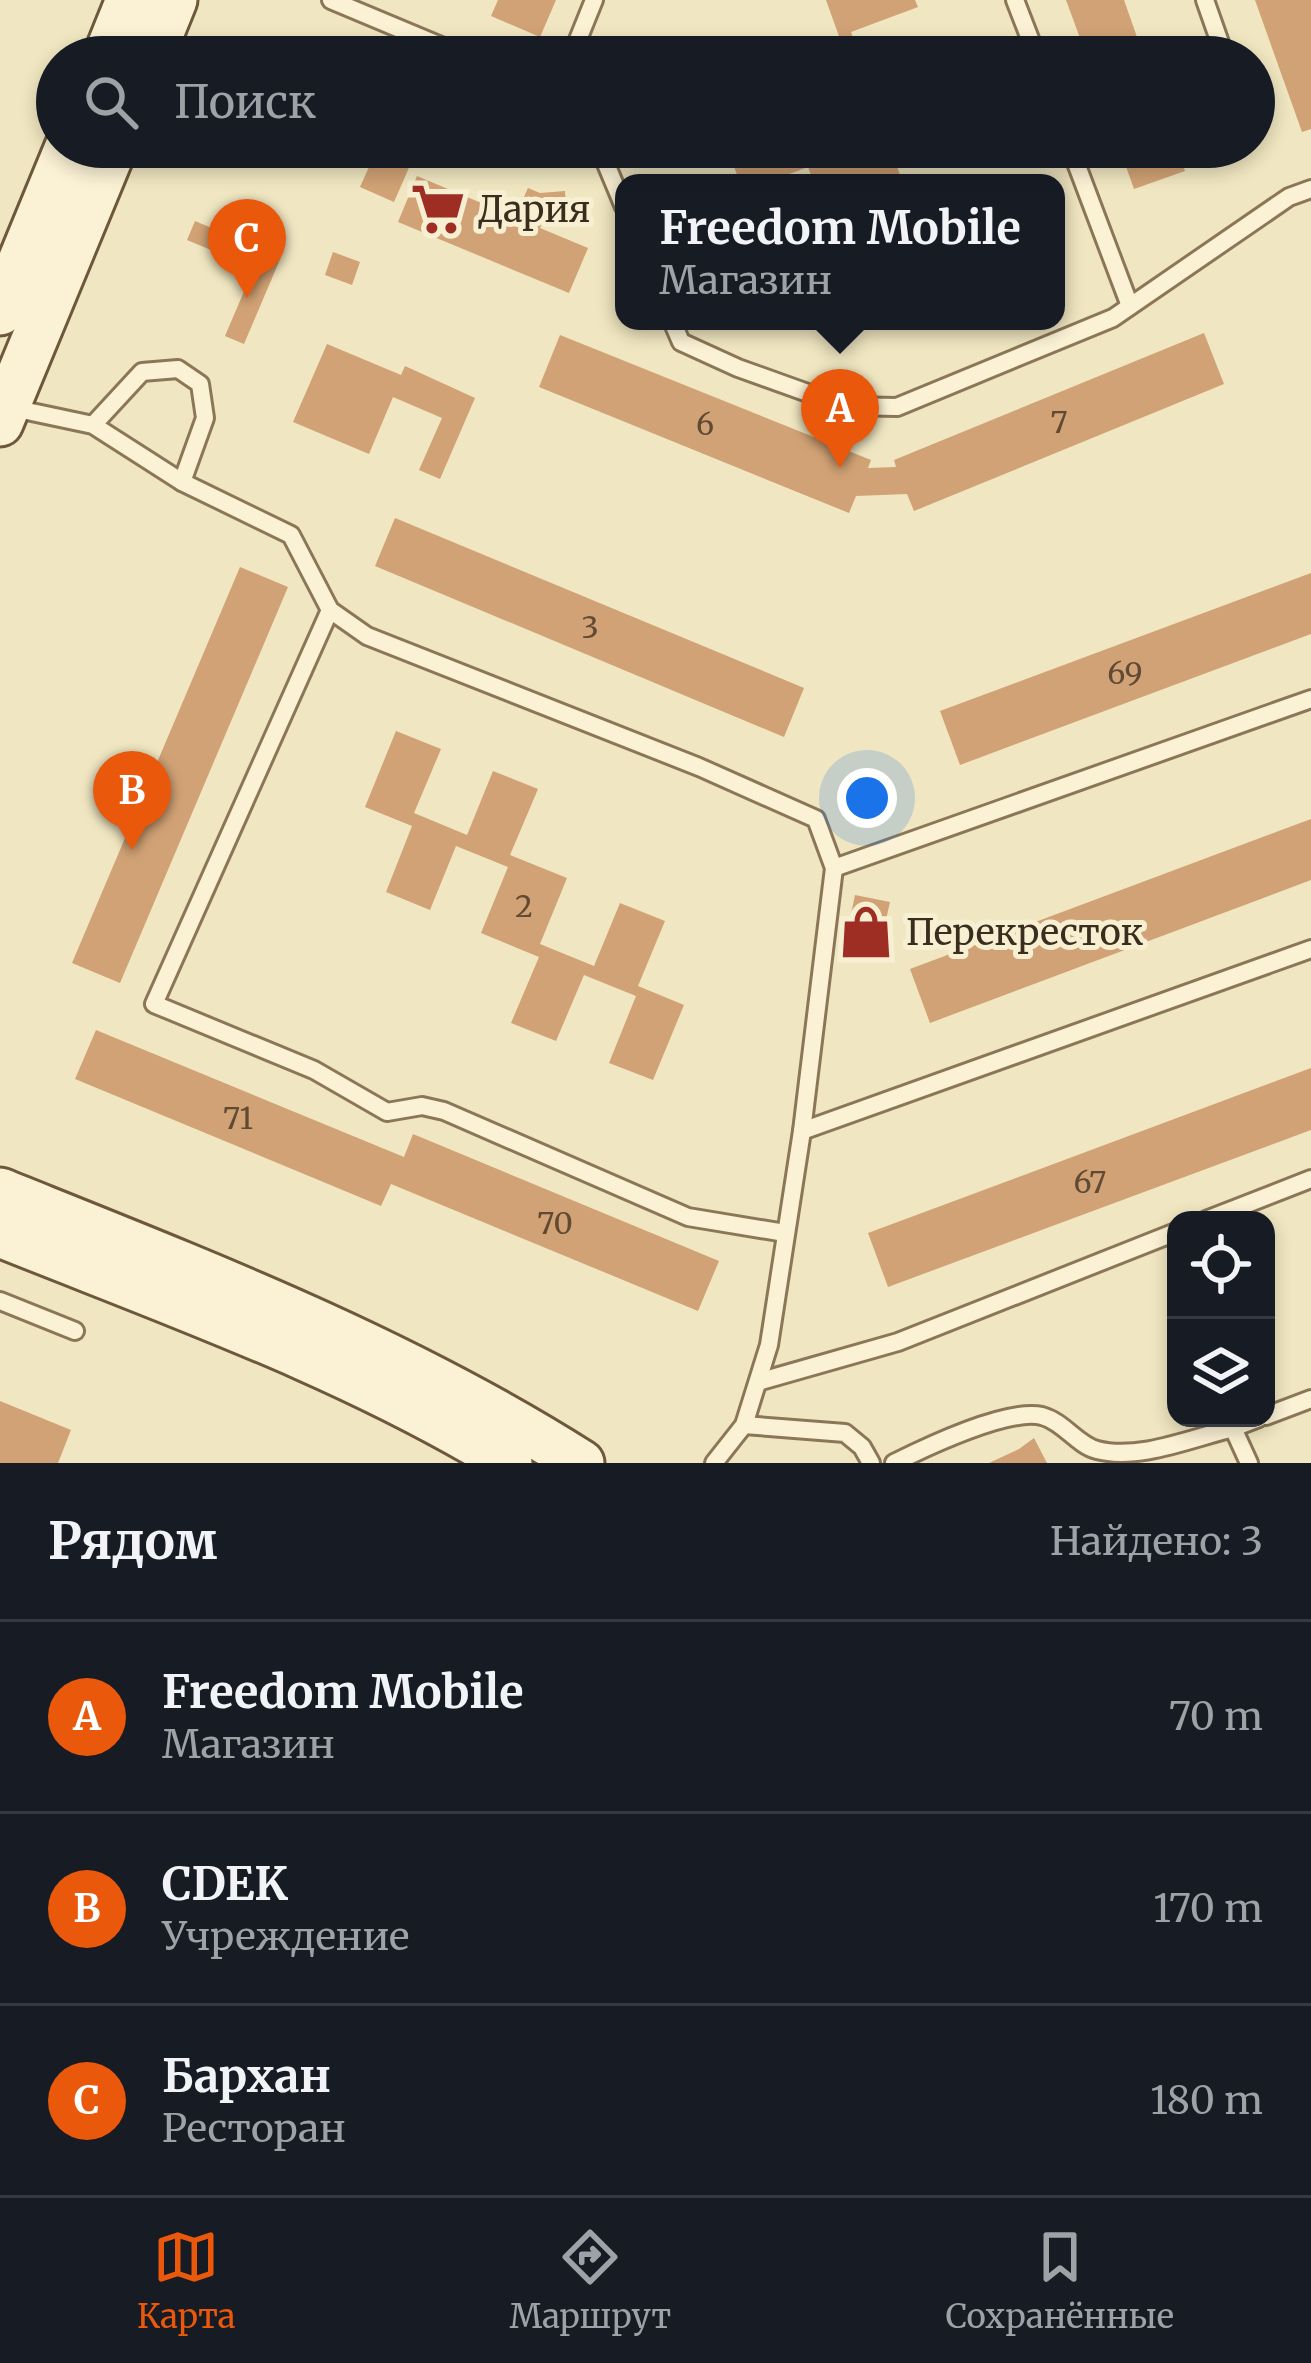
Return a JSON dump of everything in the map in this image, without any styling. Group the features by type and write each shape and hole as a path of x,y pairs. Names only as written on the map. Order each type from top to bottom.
{"main road":[{"path":"114,36 129,0"},
{"path":"160,36 175,0"},
{"path":"0,312 59,168"},
{"path":"3,415 105,168"},
{"path":"0,1192 250,1291 499,1411 581,1463"},
{"path":"0,1234 260,1339 446,1424 509,1463"}],"lane":[{"path":"331,0 416,36"},
{"path":"579,36 594,0"},
{"path":"1015,0 1028,36"},
{"path":"1204,0 1217,36"},
{"path":"1078,168 1130,306"},
{"path":"676,330 681,342 738,368 844,406 897,406 1113,318 1288,196 1311,189"},
{"path":"93,425 142,372 178,369 200,384 205,418 182,482"},
{"path":"3,415 93,425 182,482 291,535 329,610 367,636 699,767 816,819 834,868 802,1131 761,1381 744,1425 715,1463"},
{"path":"329,610 154,1004 314,1070 387,1112 422,1106 444,1111 688,1217 785,1233"},
{"path":"834,868 1311,699"},
{"path":"802,1131 1311,949"},
{"path":"1229,1211 1311,1179"},
{"path":"761,1381 898,1342 1167,1236"},
{"path":"0,1301 75,1331"},
{"path":"1275,1412 1311,1399"},
{"path":"894,1463 969,1430 1039,1415 1063,1425 1093,1450 1128,1453 1233,1428 1249,1463"},
{"path":"744,1425 845,1432 871,1463"}],"building":[{"path":"498,0 556,0 540,36 491,16"},
{"path":"826,0 915,0 918,7 851,32 852,36 839,36"},
{"path":"1066,0 1124,0 1137,36 1079,36"},
{"path":"1255,0 1311,0 1311,129 1302,132 1275,56 1275,36 1268,36"},
{"path":"369,168 409,168 394,202 360,187"},
{"path":"735,168 805,168 789,174 737,174"},
{"path":"808,168 898,168 900,174 811,174"},
{"path":"1126,168 1184,168 1185,171 1134,189"},
{"path":"417,176 515,217 528,188 540,193 565,191 566,206 549,207 540,228 588,248 569,293 398,222"},
{"path":"195,221 281,257 244,344 225,336 254,268 187,240"},
{"path":"333,252 360,262 352,285 325,275"},
{"path":"1204,333 1224,384 914,511 907,494 856,496 849,513 539,387 560,335 871,460 868,468 896,467 894,460"},
{"path":"327,344 401,375 405,366 475,398 440,479 419,470 442,418 393,397 369,454 293,422"},
{"path":"395,518 804,688 784,737 375,566"},
{"path":"240,567 288,587 120,983 72,963"},
{"path":"1311,573 1311,634 960,765 940,711"},
{"path":"396,731 441,749 414,813 467,835 493,771 538,789 510,855 567,878 540,944 594,966 620,903 665,921 638,986 684,1005 653,1080 609,1063 636,996 584,975 556,1041 511,1023 539,957 481,933 508,867 456,846 430,910 386,892 412,826 365,807"},
{"path":"1311,819 1311,880 930,1023 910,969"},
{"path":"855,895 890,902 877,960 843,953"},
{"path":"96,1030 404,1157 413,1134 719,1261 698,1311 391,1184 381,1206 75,1079"},
{"path":"1311,1068 1311,1130 888,1287 868,1233"},
{"path":"0,1401 71,1430 58,1463 0,1463"},
{"path":"1034,1438 1047,1463 989,1463 1019,1449"}],"place":[{"name":"Дария","path":"438,209"},
{"name":"Бархан","path":"247,298"},
{"name":"Freedom Mobile","path":"840,468"},
{"name":"CDEK","path":"132,850"},
{"name":"Перекресток","path":"866,932"}]}
